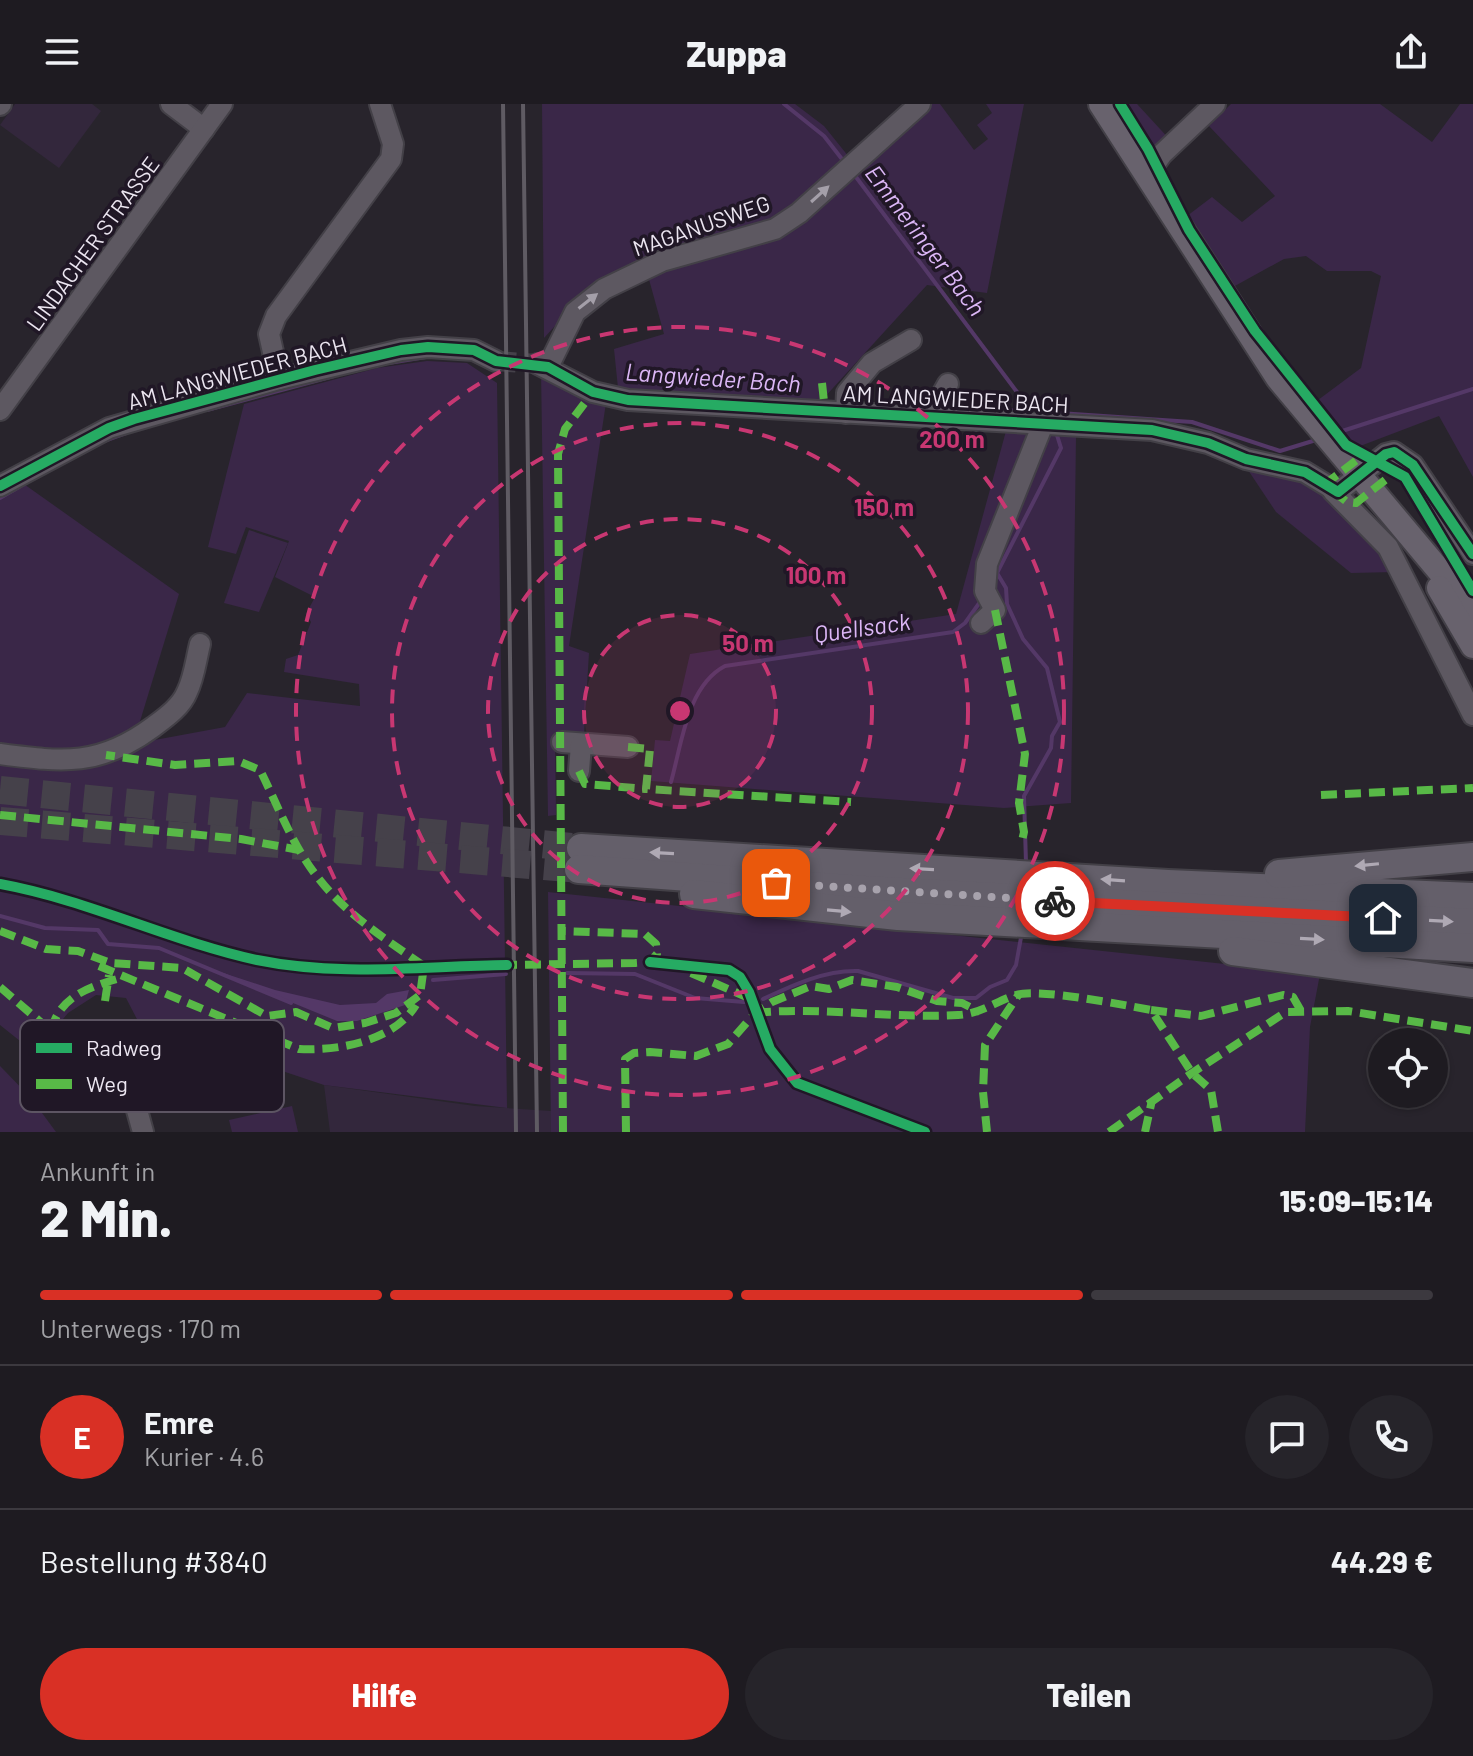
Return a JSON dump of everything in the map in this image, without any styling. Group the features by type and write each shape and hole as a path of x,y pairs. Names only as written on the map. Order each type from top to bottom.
{"highway":[{"path":"1060,907 1198,875 1280,874 1473,857"},
{"path":"1473,923 1060,907 999,897 744,901 689,893 586,862 999,897 1060,907 1473,948"},
{"path":"1168,884 1473,897"},
{"path":"1060,907 1116,937 1473,983"}],"main road":[{"path":"1101,104 1278,378 1473,611"},
{"path":"1367,483 1413,546 1473,646"}],"street":[{"path":"171,104 204,129"},
{"name":"LINDACHER STRASSE","path":"0,410 222,104"},
{"path":"279,379 269,334 276,316 391,159 393,144 380,104"},
{"name":"MAGANUSWEG","path":"543,366 575,312 604,289 662,261 775,229 920,104"},
{"path":"1146,176 1162,154 1215,104"},
{"path":"847,405 872,363 911,340"},
{"name":"AM LANGWIEDER BACH","path":"0,486 109,428 279,379 401,350 428,347 474,350 496,361"},
{"name":"AM LANGWIEDER BACH","path":"543,366 593,392 613,398 847,405 1173,432 1246,459 1305,472 1333,491 1388,547 1473,715"},
{"path":"939,411 948,384"},
{"path":"981,623 995,610 985,591 987,564 1052,424"},
{"path":"1333,491 1342,492 1367,483 1386,454 1394,452 1404,455 1473,554"},
{"path":"0,754 72,761 96,759 122,747 169,715 187,694 200,644"},
{"path":"579,771 572,743 628,747"},
{"path":"137,1112 143,1132"}],"shaded area":[{"path":"15,104 92,104 101,111 59,168 0,125"},
{"path":"542,104 795,104 824,126 853,162 787,219 565,315 544,338"},
{"path":"922,104 940,104 974,150 988,139 977,125 992,113 986,104 1024,104 987,293 927,285 822,400 618,388 614,349 664,334 647,272 756,240"},
{"path":"1116,104 1137,104 1172,142 1152,161"},
{"path":"1231,104 1380,104 1432,142 1460,104 1473,104 1473,477 1439,416 1355,448 1314,403 1361,368 1381,276 1371,271 1327,271 1306,256 1284,259 1233,287 1187,216 1212,197 1242,222 1275,196 1209,126"},
{"path":"427,361 467,363 497,383 507,1108 324,1085 284,1072 284,1020 137,1020 126,998 96,995 62,1020 20,1020 20,1041 0,1025 0,759 72,765 107,764 133,744 225,727 247,693 360,706 359,684 284,672 286,659 298,655 311,622 306,614 315,597 275,577 289,541 246,527 236,554 208,547 244,404 377,368"},
{"path":"541,371 606,403 569,646 589,653 584,734 555,734 556,815 548,816"},
{"path":"1006,431 1076,437 1071,803 1004,808 651,781 655,740 670,741 690,654 956,614"},
{"path":"1248,470 1311,482 1368,529 1395,572 1351,573 1276,512"},
{"path":"21,482 179,594 137,731 94,753 0,750 0,493"},
{"path":"249,530 288,543 259,612 224,603"},
{"path":"548,892 1320,974 1310,1027 1305,1132 551,1132"},
{"path":"208,968 275,990 340,1005 376,1003 387,994 409,990 405,1005 357,1021 337,1021"},
{"path":"0,1066 20,1087 20,1112 41,1112 56,1132 0,1132"},
{"path":"324,1085 475,1106 551,1111 551,1132 330,1132"},
{"path":"292,1106 298,1132 232,1132 229,1120 265,1112 284,1112 284,1108"}],"waterway":[{"name":"Emmeringer Bach","path":"784,104 824,136 845,163"},
{"name":"Emmeringer Bach","path":"853,173 1017,392 1024,409"},
{"name":"Langwieder Bach","path":"389,363 432,356"},
{"name":"Langwieder Bach","path":"207,410 334,376"},
{"name":"Langwieder Bach","path":"1336,433 1473,389"},
{"name":"Langwieder Bach","path":"870,404 933,406"},
{"name":"Langwieder Bach","path":"946,407 1059,413"},
{"name":"Langwieder Bach","path":"1056,419 1059,413 1192,422 1280,451 1316,440"},
{"name":"Langwieder Bach","path":"1026,863 1024,796 1051,748 1052,736 1060,722 1047,668 1023,639 1007,604 1006,588 997,573 1061,448 1056,432"},
{"name":"Langwieder Bach","path":"104,441 126,433"},
{"name":"Langwieder Bach","path":"0,498 19,487"},
{"name":"Quellsack","path":"671,782 694,701 712,675 725,666 953,632 965,623 980,602"},
{"name":"Langwieder Bach","path":"0,916 45,928 98,930 108,944 159,948 291,1003"},
{"name":"Langwieder Bach","path":"763,999 821,976 846,971 858,971 953,998 976,998 990,987 1007,980 1016,965 1022,932"},
{"name":"Langwieder Bach","path":"567,973 635,974 695,998 744,1002"},
{"name":"Langwieder Bach","path":"433,980 506,974"}],"tunnel":[{"path":"496,361 538,364"},
{"path":"0,790 581,848"},
{"path":"0,821 579,869"}],"railway":[{"path":"503,104 516,1132"},
{"path":"523,104 537,1132"}],"marked path":[{"path":"822,383 825,411"},
{"path":"563,1132 558,454 565,429 593,392"},
{"path":"1324,485 1366,453"},
{"path":"1333,491 1347,502 1356,503 1394,473"},
{"path":"995,610 1025,754 1019,803 1024,832 1022,841"},
{"path":"628,747 650,749 646,789 851,802"},
{"path":"0,931 46,949 78,951 111,963 182,968 267,1016 296,1012 333,1028 365,1023 396,1013 420,995 424,966 355,915 319,879 294,840 260,770 238,761 175,765 106,755"},
{"path":"579,771 585,784 646,789"},
{"path":"1321,795 1473,788"},
{"path":"0,815 241,839 299,850"},
{"path":"501,965 650,962 657,954 656,944 645,934 563,931"},
{"path":"99,966 229,1020"},
{"path":"691,973 749,998"},
{"path":"105,1001 109,975"},
{"path":"54,1020 62,1008 79,994 124,977"},
{"path":"626,1132 625,1059 634,1053 650,1052 696,1056 728,1044 755,1013 772,1002 811,986 829,989 852,980 897,987 937,1001 962,1003 980,1012"},
{"path":"0,987 38,1020"},
{"path":"755,1013 806,1011 958,1015 1028,993 1082,998 1151,1010 1192,1073 1211,1090 1218,1132"},
{"path":"987,1132 983,1092 985,1045 1019,994"},
{"path":"1151,1010 1201,1016 1283,995 1293,997 1301,1011"},
{"path":"284,1043 299,1049 315,1049 364,1041 394,1027 416,1005"},
{"path":"1109,1132 1286,1012 1348,1011 1473,1031"},
{"path":"1145,1132 1152,1100"}],"cycle path":[{"path":"1120,104 1148,149 1189,230 1255,331 1346,445 1405,477 1473,591"},
{"path":"0,486 109,428 134,419 315,370 401,350 428,347 474,350 496,361 548,367 593,392 628,400 1152,430 1208,443 1246,459 1305,472 1338,492 1386,454 1394,452 1413,465 1473,554"},
{"path":"0,884 65,900 225,952 288,965 350,969 507,965"},
{"path":"650,962 729,970 740,977 749,992 770,1049 797,1083 925,1132"}],"way so far":[{"path":"776,883 1055,901"}],"route":[{"path":"1055,901 1383,918"}]}
